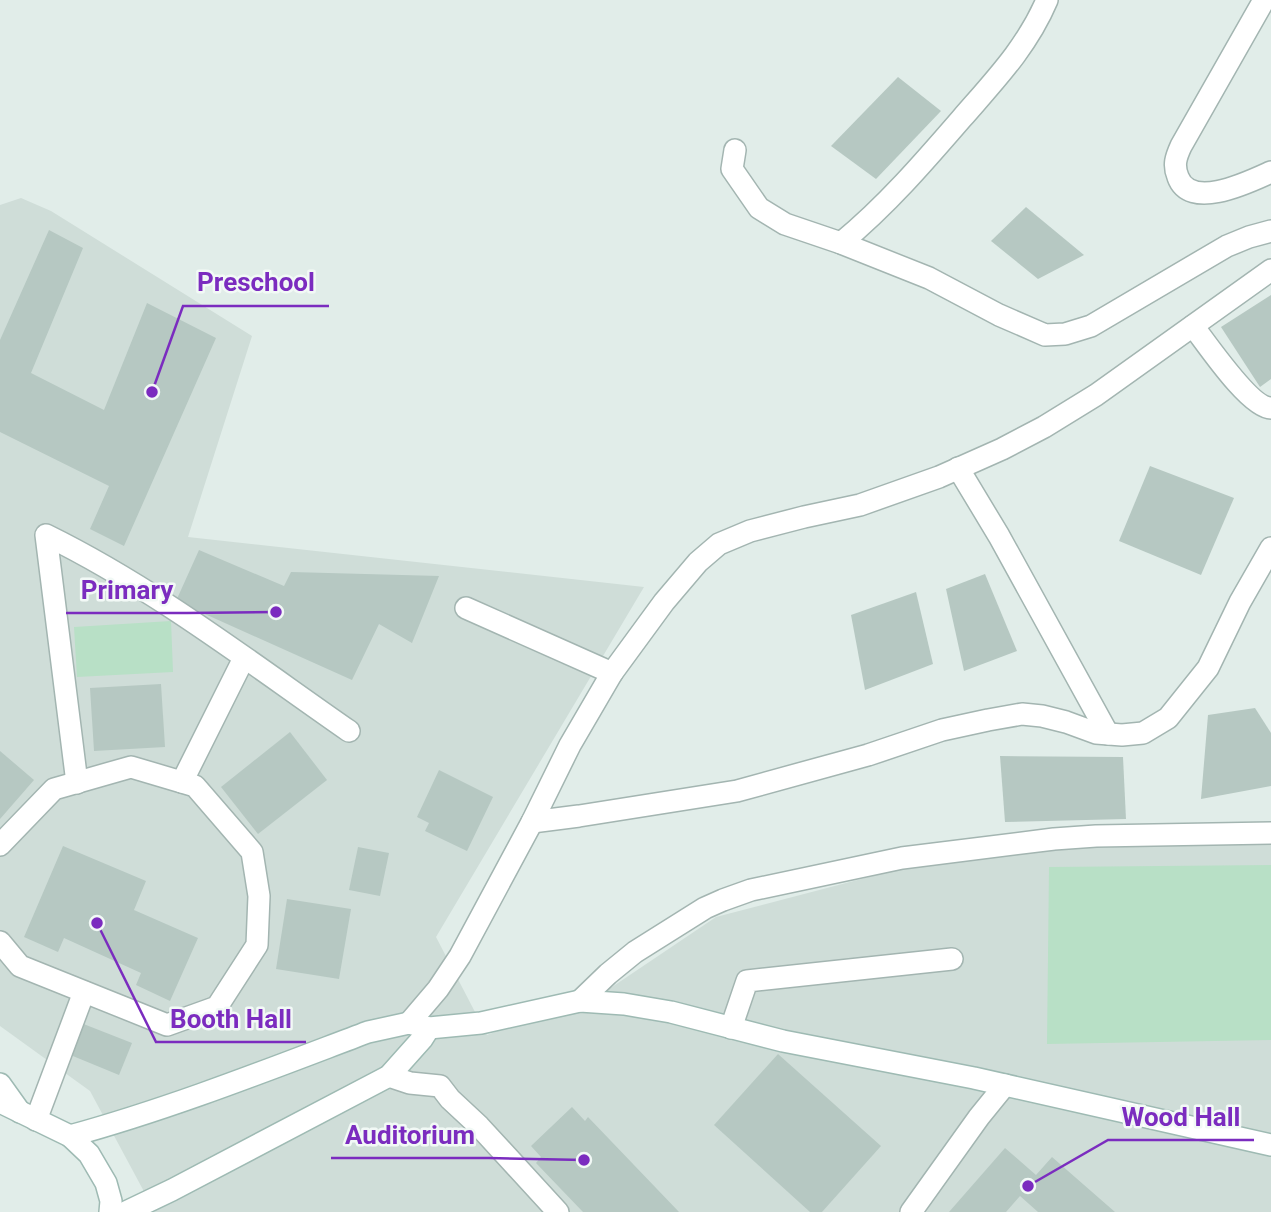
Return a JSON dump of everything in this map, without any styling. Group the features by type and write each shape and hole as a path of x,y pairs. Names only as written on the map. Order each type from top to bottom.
{"street":[{"path":"841,243 869,220 928,158 1014,59 1047,0"},
{"path":"1264,0 1181,145 1175,166 1180,183 1199,194 1228,189 1271,172"},
{"path":"735,150 732,169 759,208 785,224 929,278 1045,335 1065,334 1091,326 1227,247 1271,231"},
{"path":"126,1212 389,1076 415,1047 419,1025 460,956 570,745 612,673 664,602 698,562 719,544 750,531 860,505 1002,449 1096,395 1271,270"},
{"path":"1193,326 1248,395 1266,408 1271,408"},
{"path":"958,468 999,536 1108,734"},
{"path":"77,783 46,535 88,555 200,627 349,731"},
{"path":"532,822 737,791 868,755 942,730 999,718 1042,716 1096,733 1143,733 1167,718 1208,668 1271,548"},
{"path":"466,608 612,673"},
{"path":"182,782 244,658"},
{"path":"0,843 54,789 131,767 195,786 252,852 259,896 257,945 217,1007 167,1025 20,966 0,942"},
{"path":"580,1000 635,952 705,908 751,890 902,858 1054,839 1271,833"},
{"path":"730,1028 747,981 953,959"},
{"path":"28,1117 85,992"},
{"path":"70,1136 190,1098 368,1032 419,1025 481,1023 580,1000 671,1012 783,1041 1005,1085 1271,1146"},
{"path":"389,1076 410,1083 440,1086 558,1212"},
{"path":"0,1084 28,1117"},
{"path":"911,1212 1005,1085"},
{"path":"0,1102 70,1136 89,1154 107,1183 111,1201 110,1212"}],"shaded area":[{"path":"21,198 51,211 252,336 188,537 644,587 436,937 487,1035 612,987 716,917 911,866 1036,849 1271,843 1271,1212 155,1212 90,1091 0,1026 0,205"}],"green space":[{"path":"171,621 173,672 77,677 74,627"},
{"path":"1271,865 1271,1040 1047,1044 1049,867"}],"building":[{"path":"898,77 941,111 876,179 831,146"},
{"path":"1026,207 1084,255 1038,279 991,241"},
{"path":"49,230 83,248 31,373 104,410 147,303 216,338 124,546 90,529 109,486 0,432 0,340"},
{"path":"1271,295 1271,379 1260,387 1221,327"},
{"path":"1150,466 1234,498 1201,575 1119,541"},
{"path":"199,550 284,586 291,572 439,576 412,643 379,624 352,680 176,601"},
{"path":"985,574 1017,651 964,671 946,589"},
{"path":"916,592 933,664 865,690 851,615"},
{"path":"161,684 165,747 94,751 90,688"},
{"path":"1255,708 1271,733 1271,786 1201,799 1208,715"},
{"path":"290,732 327,780 258,834 221,787"},
{"path":"0,751 34,780 0,819"},
{"path":"1000,756 1123,757 1126,819 1005,822"},
{"path":"439,770 493,797 467,851 425,831 429,823 417,817"},
{"path":"63,846 146,881 134,910 198,938 170,1001 136,985 141,973 64,938 58,952 24,937"},
{"path":"358,847 389,853 380,896 349,890"},
{"path":"287,899 351,909 339,979 276,969"},
{"path":"81,1023 132,1043 119,1075 68,1054"},
{"path":"778,1054 881,1146 822,1212 810,1212 714,1125"},
{"path":"572,1107 585,1121 588,1117 679,1212 583,1212 536,1163 541,1157 531,1146"},
{"path":"1005,1148 1036,1175 1052,1157 1115,1212 1038,1212 1020,1196 1006,1212 949,1212"}],"place":[{"name":"Preschool","path":"152,392"},
{"name":"Primary","path":"276,612"},
{"name":"Booth Hall","path":"97,923"},
{"name":"Auditorium","path":"584,1160"},
{"name":"Wood Hall","path":"1028,1186"}]}
